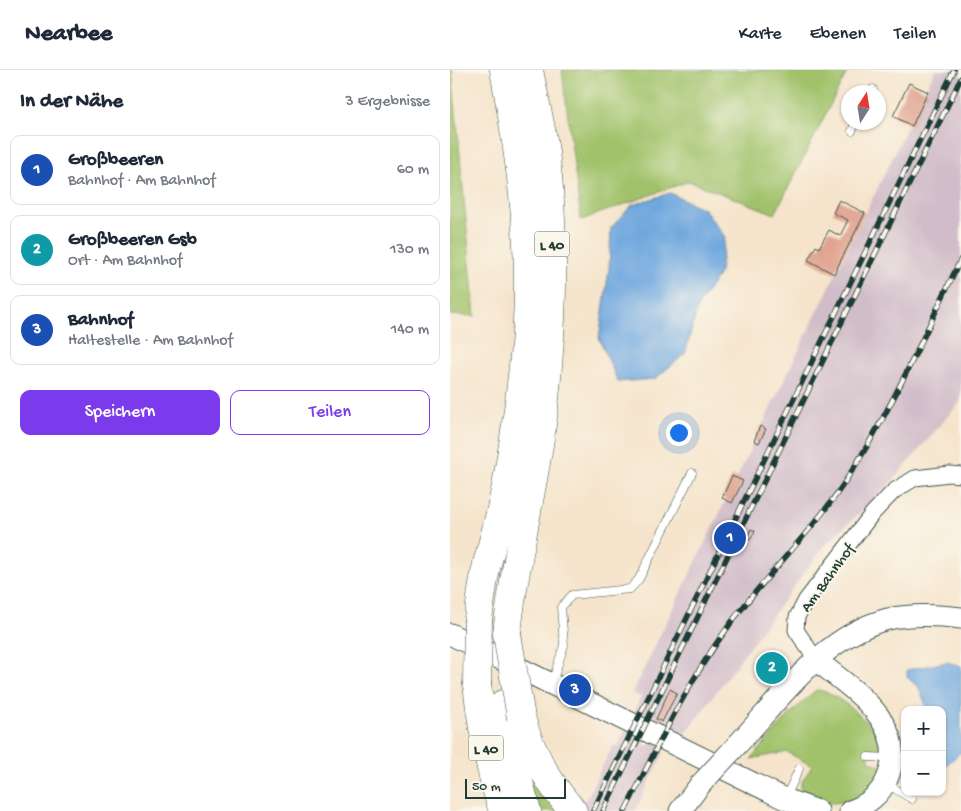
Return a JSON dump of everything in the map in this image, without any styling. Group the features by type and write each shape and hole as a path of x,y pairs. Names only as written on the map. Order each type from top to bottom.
{"highway":[{"name":"L 40","path":"502,811 485,747 477,684 478,619 488,560 495,539 519,405 527,320 523,188 504,70"},
{"name":"L 40","path":"529,70 545,152 551,232 552,289 542,419 511,592 506,634 512,711 557,793 571,809"},
{"path":"512,711 510,750 527,811"}],"street":[{"name":"Am Bahnhof","path":"850,811 860,808 878,794 886,782 893,758 890,735 875,708 816,660 796,630 797,617 806,600 872,514 894,491 915,478 949,474 961,475"},
{"path":"680,811 700,785 816,660 858,630 872,624 906,616 961,618"},
{"path":"450,634 785,799 818,811"}],"lane":[{"path":"551,685 564,644 561,607 572,595 630,588 639,579 692,473"},
{"path":"868,757 893,758"},
{"path":"785,799 799,769"},
{"path":"886,782 912,799"}],"shaded area":[{"path":"935,70 961,70 961,401 889,485 823,547 684,736 671,730 661,751 664,752 635,811 580,811 613,745 617,747 641,697 632,693","holes":["656,720 662,723 650,745 644,745"]}],"green space":[{"path":"450,70 452,70 475,316 450,315"},
{"path":"562,70 848,70 775,214 689,181 581,220"},
{"path":"816,690 831,694 849,706 866,721 878,737 880,750 869,750 869,761 881,766 874,785 861,796 845,802 810,803 802,792 801,784 812,766 787,752 751,759 791,713"},
{"path":"515,726 562,811 535,811"}],"water":[{"path":"670,193 704,209 725,237 720,272 698,306 685,354 655,379 618,382 599,338 609,269 611,228 632,205"},
{"path":"947,662 961,666 961,752 946,765 946,706 926,706 919,688 907,677 907,670"}],"building":[{"path":"909,83 928,92 912,126 893,116"},
{"path":"839,200 865,213 834,274 808,260 816,246 819,248 829,230 840,236 848,220 833,213"},
{"path":"760,426 766,429 759,443 754,441"},
{"path":"732,476 743,481 732,503 722,498"},
{"path":"751,529 755,531 750,540 747,538"},
{"path":"770,653 785,660 774,683 758,675"},
{"path":"670,689 677,693 662,722 656,719"}],"railway":[{"path":"593,811 954,70"},
{"path":"603,811 961,78"},
{"path":"625,811 685,694 713,649 742,608 835,497 864,451 894,397 961,259"}],"place":[{"name":"Großbeeren","path":"730,538"},
{"name":"Großbeeren Gsb","path":"772,668"},
{"name":"Bahnhof","path":"575,690"}]}
